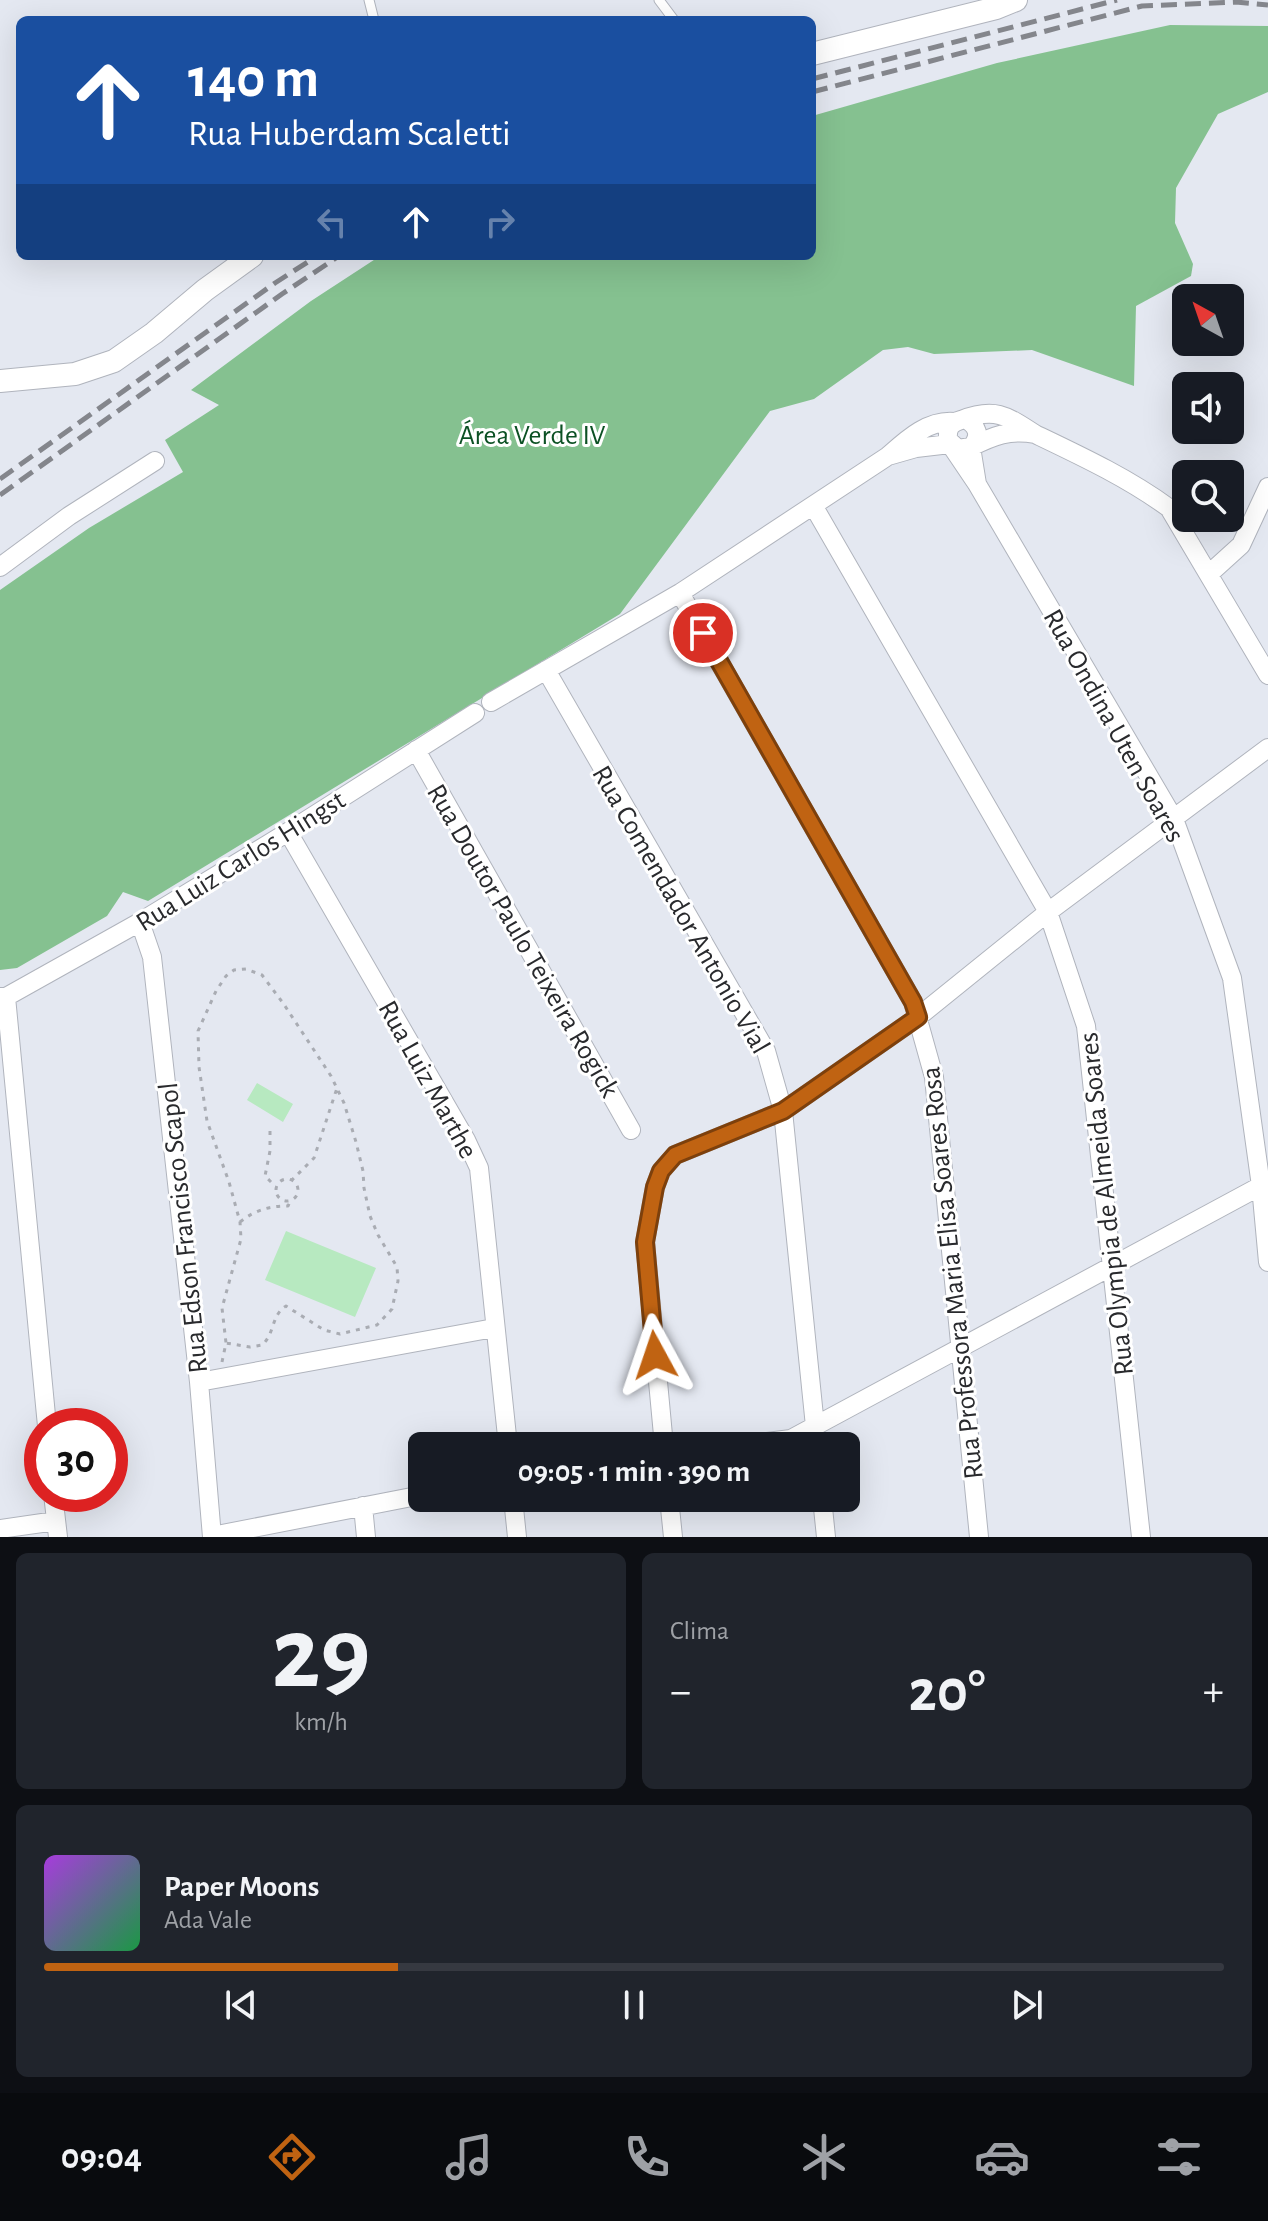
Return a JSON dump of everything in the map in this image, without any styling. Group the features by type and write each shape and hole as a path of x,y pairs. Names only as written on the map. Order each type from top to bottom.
{"street":[{"path":"816,53 996,8 1016,0"},
{"path":"0,381 75,374 114,361 246,260"},
{"name":"Rua Luiz Carlos Hingst","path":"3,997 140,922 483,708 680,593 814,507 932,424 984,412 1005,416 1130,483 1169,508 1268,675"},
{"path":"950,444 948,430 960,420 974,424 977,439 971,447 977,484"},
{"path":"888,456 916,448 950,444 962,450 1003,433 1035,434"},
{"name":"Rua Ondina Uten Soares","path":"950,444 977,484 1174,819 1232,978 1264,1184 1268,1262"},
{"path":"0,567 69,516 155,461"},
{"path":"1209,574 1241,545 1268,487"},
{"name":"Rua Olympia de Almeida Soares","path":"814,507 1048,912 1086,1026 1141,1537"},
{"name":"Rua Professora Maria Elisa Soares Rosa","path":"680,593 913,1002 918,1017 934,1077 979,1537"},
{"name":"Rua Comendador Antonio Vial","path":"546,670 766,1051 783,1111 816,1432"},
{"path":"663,1432 645,1242 655,1187 661,1171 675,1155 783,1111 918,1017 1048,912 1268,748"},
{"name":"Rua Doutor Paulo Teixeira Rogick","path":"416,750 631,1130"},
{"name":"Rua Luiz Marthe","path":"288,832 466,1140 479,1168 506,1432"},
{"name":"Rua Edson Francisco Scapol","path":"140,922 152,957 199,1382 212,1537"},
{"path":"3,997 45,1408"},
{"path":"804,1432 1264,1184"},
{"path":"199,1382 494,1328"},
{"path":"212,1537 408,1498"},
{"path":"363,1506 366,1537"},
{"path":"514,1512 517,1537"},
{"path":"670,1512 673,1537"},
{"path":"823,1512 826,1537"},
{"path":"0,1529 57,1529"}],"path":[{"path":"218,1378 226,1343 222,1308 241,1239 240,1222 229,1182 207,1121 199,1067 198,1031 226,976 234,970 246,969 262,975 310,1042 337,1088 360,1156 370,1216 397,1267 398,1281 392,1309 377,1325 340,1334 324,1330 286,1306 277,1313 270,1335 262,1345 250,1347 226,1343"},
{"path":"291,1200 281,1200 276,1194 276,1187 281,1181 291,1181 314,1158 337,1088"},
{"path":"270,1131 265,1176 276,1187"},
{"path":"240,1222 254,1211 288,1206 298,1189 291,1181"}],"green space":[{"name":"Área Verde IV","path":"1170,25 1268,26 1268,92 1218,114 1176,188 1175,223 1193,264 1191,276 1136,306 1134,386 1032,350 934,354 908,347 883,350 814,399 770,411 620,614 148,901 123,892 107,916 17,968 0,970 0,590 89,528 183,472 165,440 219,405 191,390 311,301 374,260 816,260 816,115 997,63"},
{"path":"257,1083 293,1104 283,1122 247,1100"},
{"path":"286,1231 376,1268 355,1317 265,1280"}],"railway":[{"path":"816,78 1117,0"},
{"path":"816,91 1142,6 1236,2 1268,5"},
{"path":"0,479 311,260"},
{"path":"0,495 333,260"}],"route":[{"path":"655,1355 645,1242 655,1187 667,1163 675,1155 783,1111 918,1017 913,1002 703,633"}]}
